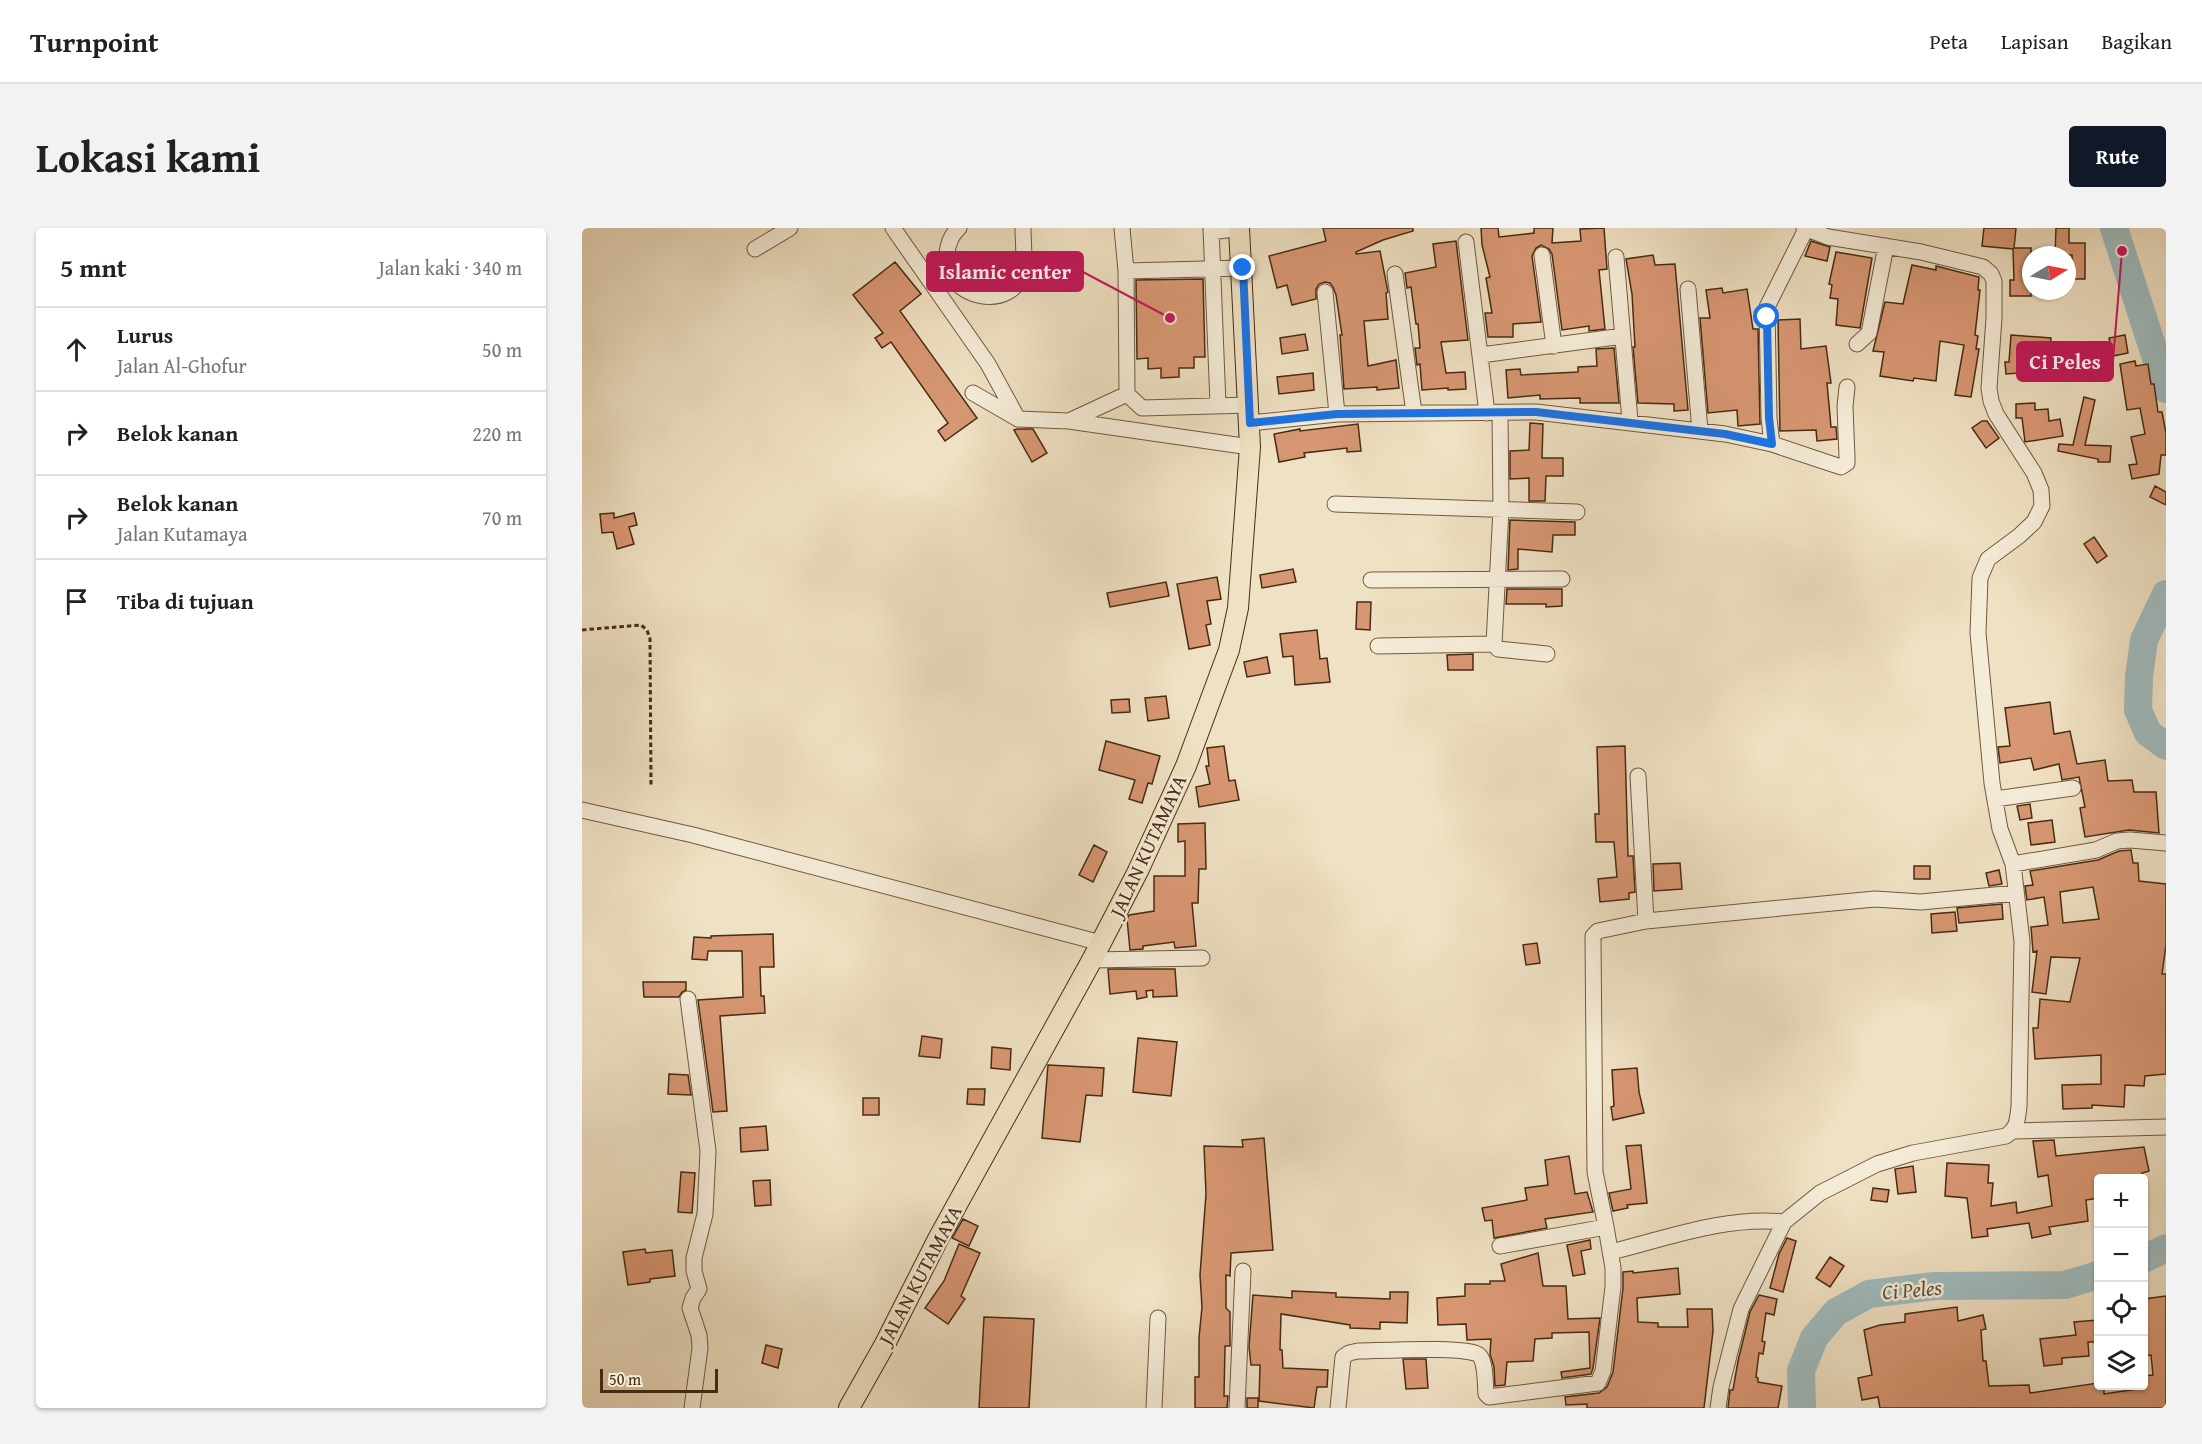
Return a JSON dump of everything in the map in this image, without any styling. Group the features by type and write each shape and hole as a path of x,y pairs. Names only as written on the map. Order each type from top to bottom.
{"main road":[{"name":"JALAN KUTAMAYA","path":"849,1408 885,1344 938,1239 1097,952 1138,871 1186,766 1229,650 1238,608 1250,447 1240,228"}],"street":[{"path":"755,249 790,228"},
{"path":"893,228 988,364 1018,419"},
{"path":"959,228 948,247 946,263 953,280 975,296 1004,294 1017,286 1023,271 1023,228"},
{"path":"1122,228 1127,394 1142,408 1218,405 1250,414 1536,412 1725,434 1772,444 1841,467 1846,463 1847,387"},
{"path":"1218,405 1211,230 1240,228"},
{"path":"1772,444 1769,418 1767,307 1805,229 1828,237 1920,252 1983,267 1991,274 1994,281 1989,388 1991,401 1996,414 2034,473 2041,490 2042,506 2034,522 1988,559 1980,578 1978,633 1987,741 2000,829 2013,864 2022,941 2019,1107 2014,1131"},
{"path":"1466,242 1481,355 1493,413 1501,509 1494,644"},
{"path":"1857,344 1869,333 1886,246"},
{"path":"1542,255 1554,346"},
{"path":"1616,256 1630,422"},
{"path":"1125,272 1243,268"},
{"path":"1395,274 1414,413"},
{"path":"1688,289 1700,431"},
{"path":"1325,292 1337,414"},
{"path":"1481,355 1623,336"},
{"path":"973,393 1018,419 1069,421 1250,447"},
{"path":"1069,421 1127,394"},
{"path":"1335,504 1577,512"},
{"path":"1371,580 1562,579"},
{"path":"1378,646 1494,644 1498,648 1547,654"},
{"path":"1638,776 1646,921"},
{"path":"1995,799 2073,788"},
{"path":"582,810 693,835 1097,952 1202,958"},
{"path":"2013,864 2096,850 2117,841 2166,843"},
{"path":"1338,1408 1343,1357 1358,1351 1436,1349 1476,1353 1481,1358 1486,1394 1489,1397 1598,1383 1601,1379 1613,1287 1611,1252 1595,1172 1593,936 1598,931 1646,921 1875,899 1921,902 2016,893"},
{"path":"688,999 709,1166 705,1214 694,1257 694,1271 699,1289 690,1308 699,1335 700,1348 692,1408"},
{"path":"1718,1408 1721,1387 1741,1309 1759,1268 1784,1222 1820,1193 1877,1164 1913,1153 2006,1136 2014,1131 2166,1126"},
{"path":"1611,1252 1729,1222 1761,1220 1784,1222"},
{"path":"1500,1246 1606,1227"},
{"path":"1237,1408 1243,1271"},
{"path":"1154,1408 1158,1318"}],"path":[{"path":"582,630 641,625 647,630 651,639 651,784"}],"building":[{"path":"1323,228 1413,228 1413,231 1383,240 1356,252 1356,254 1380,251 1388,292 1386,293 1388,319 1364,321 1368,366 1396,360 1399,388 1344,389 1340,335 1342,335 1336,295 1330,283 1319,284 1316,289 1316,299 1292,305 1287,285 1277,288 1269,256 1326,241"},
{"path":"1481,228 1498,228 1499,237 1534,233 1534,228 1553,228 1552,243 1581,241 1580,229 1604,228 1607,269 1599,270 1605,329 1589,331 1589,326 1562,330 1552,254 1549,249 1541,245 1536,248 1532,256 1541,322 1513,324 1513,337 1488,337 1485,313 1492,313 1486,278 1490,277 1482,245"},
{"path":"1984,228 2016,228 2014,248 2022,248 2022,296 2010,296 2010,280 2014,280 2013,249 1982,246"},
{"path":"2056,228 2069,228 2069,243 2085,243 2085,279 2076,279 2076,246 2055,246"},
{"path":"1456,241 1468,340 1441,342 1446,373 1465,372 1466,389 1422,390 1420,364 1417,365 1415,348 1420,348 1418,324 1416,324 1411,287 1407,288 1405,273 1436,267 1433,244"},
{"path":"1811,241 1830,247 1827,261 1805,256"},
{"path":"1836,252 1872,258 1860,328 1836,325 1838,299 1830,298 1832,285 1829,284"},
{"path":"1653,255 1655,265 1675,264 1688,410 1674,411 1674,404 1638,403 1633,347 1635,347 1632,294 1626,259"},
{"path":"895,262 921,294 900,311 977,418 945,441 938,431 948,423 891,342 882,348 875,338 883,333 853,295"},
{"path":"1912,265 1936,270 1936,266 1979,277 1978,290 1980,290 1975,335 1978,336 1976,349 1979,349 1971,397 1955,395 1964,345 1940,341 1936,381 1914,378 1913,381 1880,376 1884,352 1873,351 1885,302 1903,304"},
{"path":"1203,279 1205,357 1194,357 1194,368 1179,368 1179,377 1161,378 1161,368 1148,369 1148,358 1137,359 1136,280"},
{"path":"1722,288 1723,293 1747,289 1753,329 1758,329 1760,424 1738,426 1737,410 1708,413 1700,318 1710,318 1706,290"},
{"path":"1800,319 1801,349 1826,346 1831,383 1827,383 1831,427 1836,427 1837,439 1817,441 1816,430 1780,431 1778,320"},
{"path":"1305,334 1308,350 1282,354 1280,338"},
{"path":"2011,335 2051,338 2050,354 2032,352 2034,372 2006,374 2005,362 2009,362"},
{"path":"2125,335 2128,353 2113,356 2109,338"},
{"path":"1614,348 1619,403 1580,403 1580,398 1540,399 1540,395 1508,398 1506,370 1520,369 1521,375 1578,372 1578,367 1597,366 1596,349"},
{"path":"2135,361 2136,366 2148,364 2158,412 2162,412 2166,433 2166,455 2161,455 2159,474 2132,479 2129,465 2137,464 2131,437 2145,434 2140,408 2127,410 2120,364"},
{"path":"1313,373 1314,390 1279,394 1277,377"},
{"path":"2084,397 2095,400 2085,445 2111,446 2110,462 2098,462 2098,459 2058,451 2059,444 2073,445"},
{"path":"2035,403 2035,410 2048,409 2049,421 2060,419 2063,436 2025,442 2022,418 2016,418 2016,404"},
{"path":"1982,421 1987,421 1999,438 1986,448 1972,428"},
{"path":"1530,423 1543,424 1542,458 1563,458 1563,476 1546,476 1545,501 1529,501 1529,478 1510,479 1510,451 1529,450"},
{"path":"1358,424 1361,451 1347,452 1347,448 1304,453 1305,457 1279,462 1274,434 1300,429 1300,431"},
{"path":"1033,429 1047,453 1032,462 1014,430"},
{"path":"2155,486 2166,492 2166,505 2150,497"},
{"path":"614,513 614,518 634,513 637,525 629,527 634,544 617,549 613,532 602,533 600,514"},
{"path":"1510,520 1575,522 1575,535 1553,535 1552,552 1518,549 1518,569 1508,570"},
{"path":"2094,537 2107,556 2097,563 2084,544"},
{"path":"1293,569 1296,582 1262,588 1260,575"},
{"path":"1217,577 1221,599 1207,601 1211,624 1206,625 1210,645 1189,649 1177,584"},
{"path":"1166,582 1169,596 1110,607 1107,593"},
{"path":"1507,589 1562,589 1562,606 1506,604"},
{"path":"1357,602 1371,602 1370,630 1356,629"},
{"path":"1317,630 1320,659 1327,658 1330,682 1295,685 1293,656 1283,657 1280,634"},
{"path":"1473,654 1473,670 1448,670 1447,655"},
{"path":"1267,657 1270,673 1247,677 1244,662"},
{"path":"1166,696 1169,718 1148,721 1145,698"},
{"path":"1129,699 1130,712 1112,713 1111,700"},
{"path":"2050,702 2054,734 2070,731 2077,764 2105,760 2108,781 2132,780 2134,792 2156,792 2159,833 2129,830 2085,837 2080,808 2085,807 2079,777 2062,780 2059,764 2034,770 2031,758 2000,763 1998,747 2010,746 2005,708"},
{"path":"1106,741 1160,756 1152,784 1148,783 1142,803 1129,799 1135,780 1099,770"},
{"path":"1224,746 1229,781 1235,780 1239,800 1199,807 1196,787 1210,784 1206,766 1209,766 1207,748"},
{"path":"1625,746 1628,856 1633,856 1635,892 1629,893 1629,899 1600,902 1598,879 1617,877 1614,842 1596,842 1595,814 1599,814 1597,747"},
{"path":"2030,804 2032,818 2020,820 2017,806"},
{"path":"2052,820 2055,842 2031,845 2028,823"},
{"path":"1205,823 1206,869 1199,869 1198,903 1192,903 1196,946 1175,948 1174,942 1130,950 1127,919 1129,915 1154,911 1154,876 1185,876 1185,841 1178,842 1178,824"},
{"path":"1094,845 1107,852 1093,882 1079,875"},
{"path":"2131,850 2133,863 2138,863 2139,881 2166,884 2166,945 2162,974 2166,974 2166,1074 2145,1076 2144,1086 2125,1085 2124,1107 2092,1105 2092,1108 2063,1109 2062,1085 2101,1084 2101,1055 2035,1059 2033,1028 2038,1028 2040,999 2070,1002 2080,958 2051,957 2046,994 2032,992 2037,951 2033,952 2031,927 2048,925 2044,897 2027,900 2025,886 2033,885 2030,871 2098,860 2119,851","holes":["2093,887 2099,919 2063,923 2060,892"]},
{"path":"1680,863 1682,889 1654,891 1653,864"},
{"path":"1914,866 1930,866 1930,879 1914,879"},
{"path":"1999,870 2002,884 1989,886 1986,873"},
{"path":"2002,904 2003,919 1959,923 1957,908"},
{"path":"1955,912 1957,931 1932,933 1931,914"},
{"path":"773,934 774,967 760,967 761,996 764,996 765,1013 720,1016 727,1111 713,1112 698,1000 743,997 742,951 708,951 707,960 692,959 694,937"},
{"path":"1537,943 1540,963 1526,965 1523,945"},
{"path":"1108,969 1175,969 1177,996 1153,997 1153,990 1146,991 1147,997 1137,999 1136,991 1110,994"},
{"path":"643,982 686,982 686,990 679,997 644,997"},
{"path":"922,1036 942,1039 940,1058 919,1056"},
{"path":"1138,1038 1177,1042 1171,1096 1133,1092"},
{"path":"992,1047 1011,1049 1010,1070 991,1068"},
{"path":"1048,1065 1104,1068 1102,1096 1086,1095 1080,1142 1042,1138"},
{"path":"1637,1068 1644,1113 1613,1120 1612,1070"},
{"path":"669,1074 688,1075 691,1095 668,1094"},
{"path":"968,1089 985,1089 984,1105 967,1104"},
{"path":"863,1098 879,1098 879,1115 863,1115"},
{"path":"766,1126 768,1150 741,1152 740,1128"},
{"path":"1264,1138 1273,1250 1231,1253 1230,1276 1226,1275 1226,1308 1230,1312 1230,1346 1225,1346 1224,1396 1228,1396 1227,1408 1195,1408 1195,1377 1199,1377 1202,1307 1200,1275 1206,1194 1204,1146 1243,1147 1242,1140"},
{"path":"2054,1140 2056,1156 2144,1147 2149,1171 2142,1174 2094,1174 2094,1199 2086,1200 2088,1221 2049,1227 2051,1234 2032,1238 2029,1223 1987,1229 1988,1236 1972,1238 1967,1198 1945,1196 1947,1163 1989,1165 1988,1183 1993,1183 1991,1206 2016,1202 2017,1213 2052,1206 2048,1175 2038,1177 2033,1141"},
{"path":"1641,1145 1647,1203 1627,1205 1628,1208 1613,1211 1609,1193 1631,1189 1626,1146"},
{"path":"1569,1156 1575,1194 1587,1192 1593,1212 1545,1219 1547,1228 1494,1238 1492,1220 1485,1221 1482,1208 1527,1200 1525,1188 1548,1185 1545,1160"},
{"path":"1913,1166 1916,1192 1898,1194 1895,1169"},
{"path":"681,1172 695,1173 692,1213 678,1212"},
{"path":"770,1180 771,1205 755,1206 753,1181"},
{"path":"1873,1188 1889,1190 1887,1202 1871,1200"},
{"path":"963,1219 978,1226 969,1246 952,1238"},
{"path":"1787,1238 1796,1241 1783,1292 1770,1288 1779,1254"},
{"path":"1590,1240 1591,1249 1581,1251 1585,1274 1573,1276 1567,1245"},
{"path":"959,1244 980,1253 961,1296 965,1299 948,1324 925,1308 944,1281"},
{"path":"645,1249 646,1253 672,1250 675,1276 628,1285 623,1252"},
{"path":"1538,1253 1543,1286 1566,1286 1568,1319 1600,1318 1593,1368 1591,1374 1562,1378 1561,1372 1590,1368 1589,1332 1552,1333 1552,1338 1535,1339 1533,1361 1507,1362 1505,1385 1495,1386 1494,1367 1490,1354 1491,1339 1467,1340 1466,1324 1438,1325 1437,1298 1465,1296 1465,1284 1490,1284 1490,1281 1505,1281 1501,1264"},
{"path":"1830,1257 1844,1266 1830,1287 1816,1278"},
{"path":"1678,1268 1680,1294 1637,1298 1638,1322 1658,1323 1658,1327 1688,1327 1687,1309 1712,1309 1713,1331 1704,1408 1587,1408 1587,1404 1566,1405 1565,1397 1599,1393 1607,1387 1613,1372 1623,1272"},
{"path":"1292,1291 1336,1293 1336,1297 1390,1299 1390,1292 1408,1292 1407,1323 1380,1322 1380,1329 1350,1328 1350,1325 1281,1314 1280,1350 1282,1350 1283,1368 1328,1370 1327,1387 1317,1387 1314,1408 1259,1401 1260,1365 1251,1365 1249,1347 1253,1295 1292,1298"},
{"path":"1759,1295 1777,1299 1774,1315 1766,1313 1762,1341 1765,1342 1763,1354 1759,1353 1756,1377 1758,1382 1782,1386 1778,1408 1728,1408 1730,1390 1733,1390 1750,1312"},
{"path":"2166,1296 2166,1408 1880,1408 1878,1397 1862,1400 1858,1378 1872,1375 1864,1330 1880,1325 1905,1322 1905,1314 1957,1307 1958,1321 1983,1315 1986,1329 1981,1330 1983,1361 1986,1361 1989,1386 2029,1385 2030,1393 2094,1384 2094,1390 2104,1390 2104,1394 2148,1390 2148,1376 2153,1375 2151,1355 2148,1355 2148,1298"},
{"path":"984,1317 1034,1319 1029,1408 979,1408"},
{"path":"2094,1320 2094,1342 2088,1342 2089,1356 2062,1358 2062,1364 2044,1366 2040,1339 2076,1335 2074,1322"},
{"path":"766,1345 782,1349 778,1368 762,1363"},
{"path":"1403,1359 1426,1359 1428,1388 1406,1389"},
{"path":"1247,1398 1258,1398 1258,1408 1247,1408"}],"waterway":[{"name":"Ci Peles","path":"2114,228 2166,389"},
{"name":"Ci Peles","path":"2166,594 2144,640 2139,677 2138,710 2148,733 2166,746"},
{"name":"Ci Peles","path":"2148,1257 2166,1248"},
{"name":"Ci Peles","path":"1802,1408 1801,1371 1814,1338 1836,1312 1869,1294 1935,1286 2065,1285 2094,1276"}],"place":[{"name":"Ci Peles","path":"2122,251"},
{"name":"Islamic center","path":"1170,318"}],"route":[{"path":"1243,268 1250,423 1337,414 1536,412 1725,434 1772,444 1769,418 1767,317"}]}
